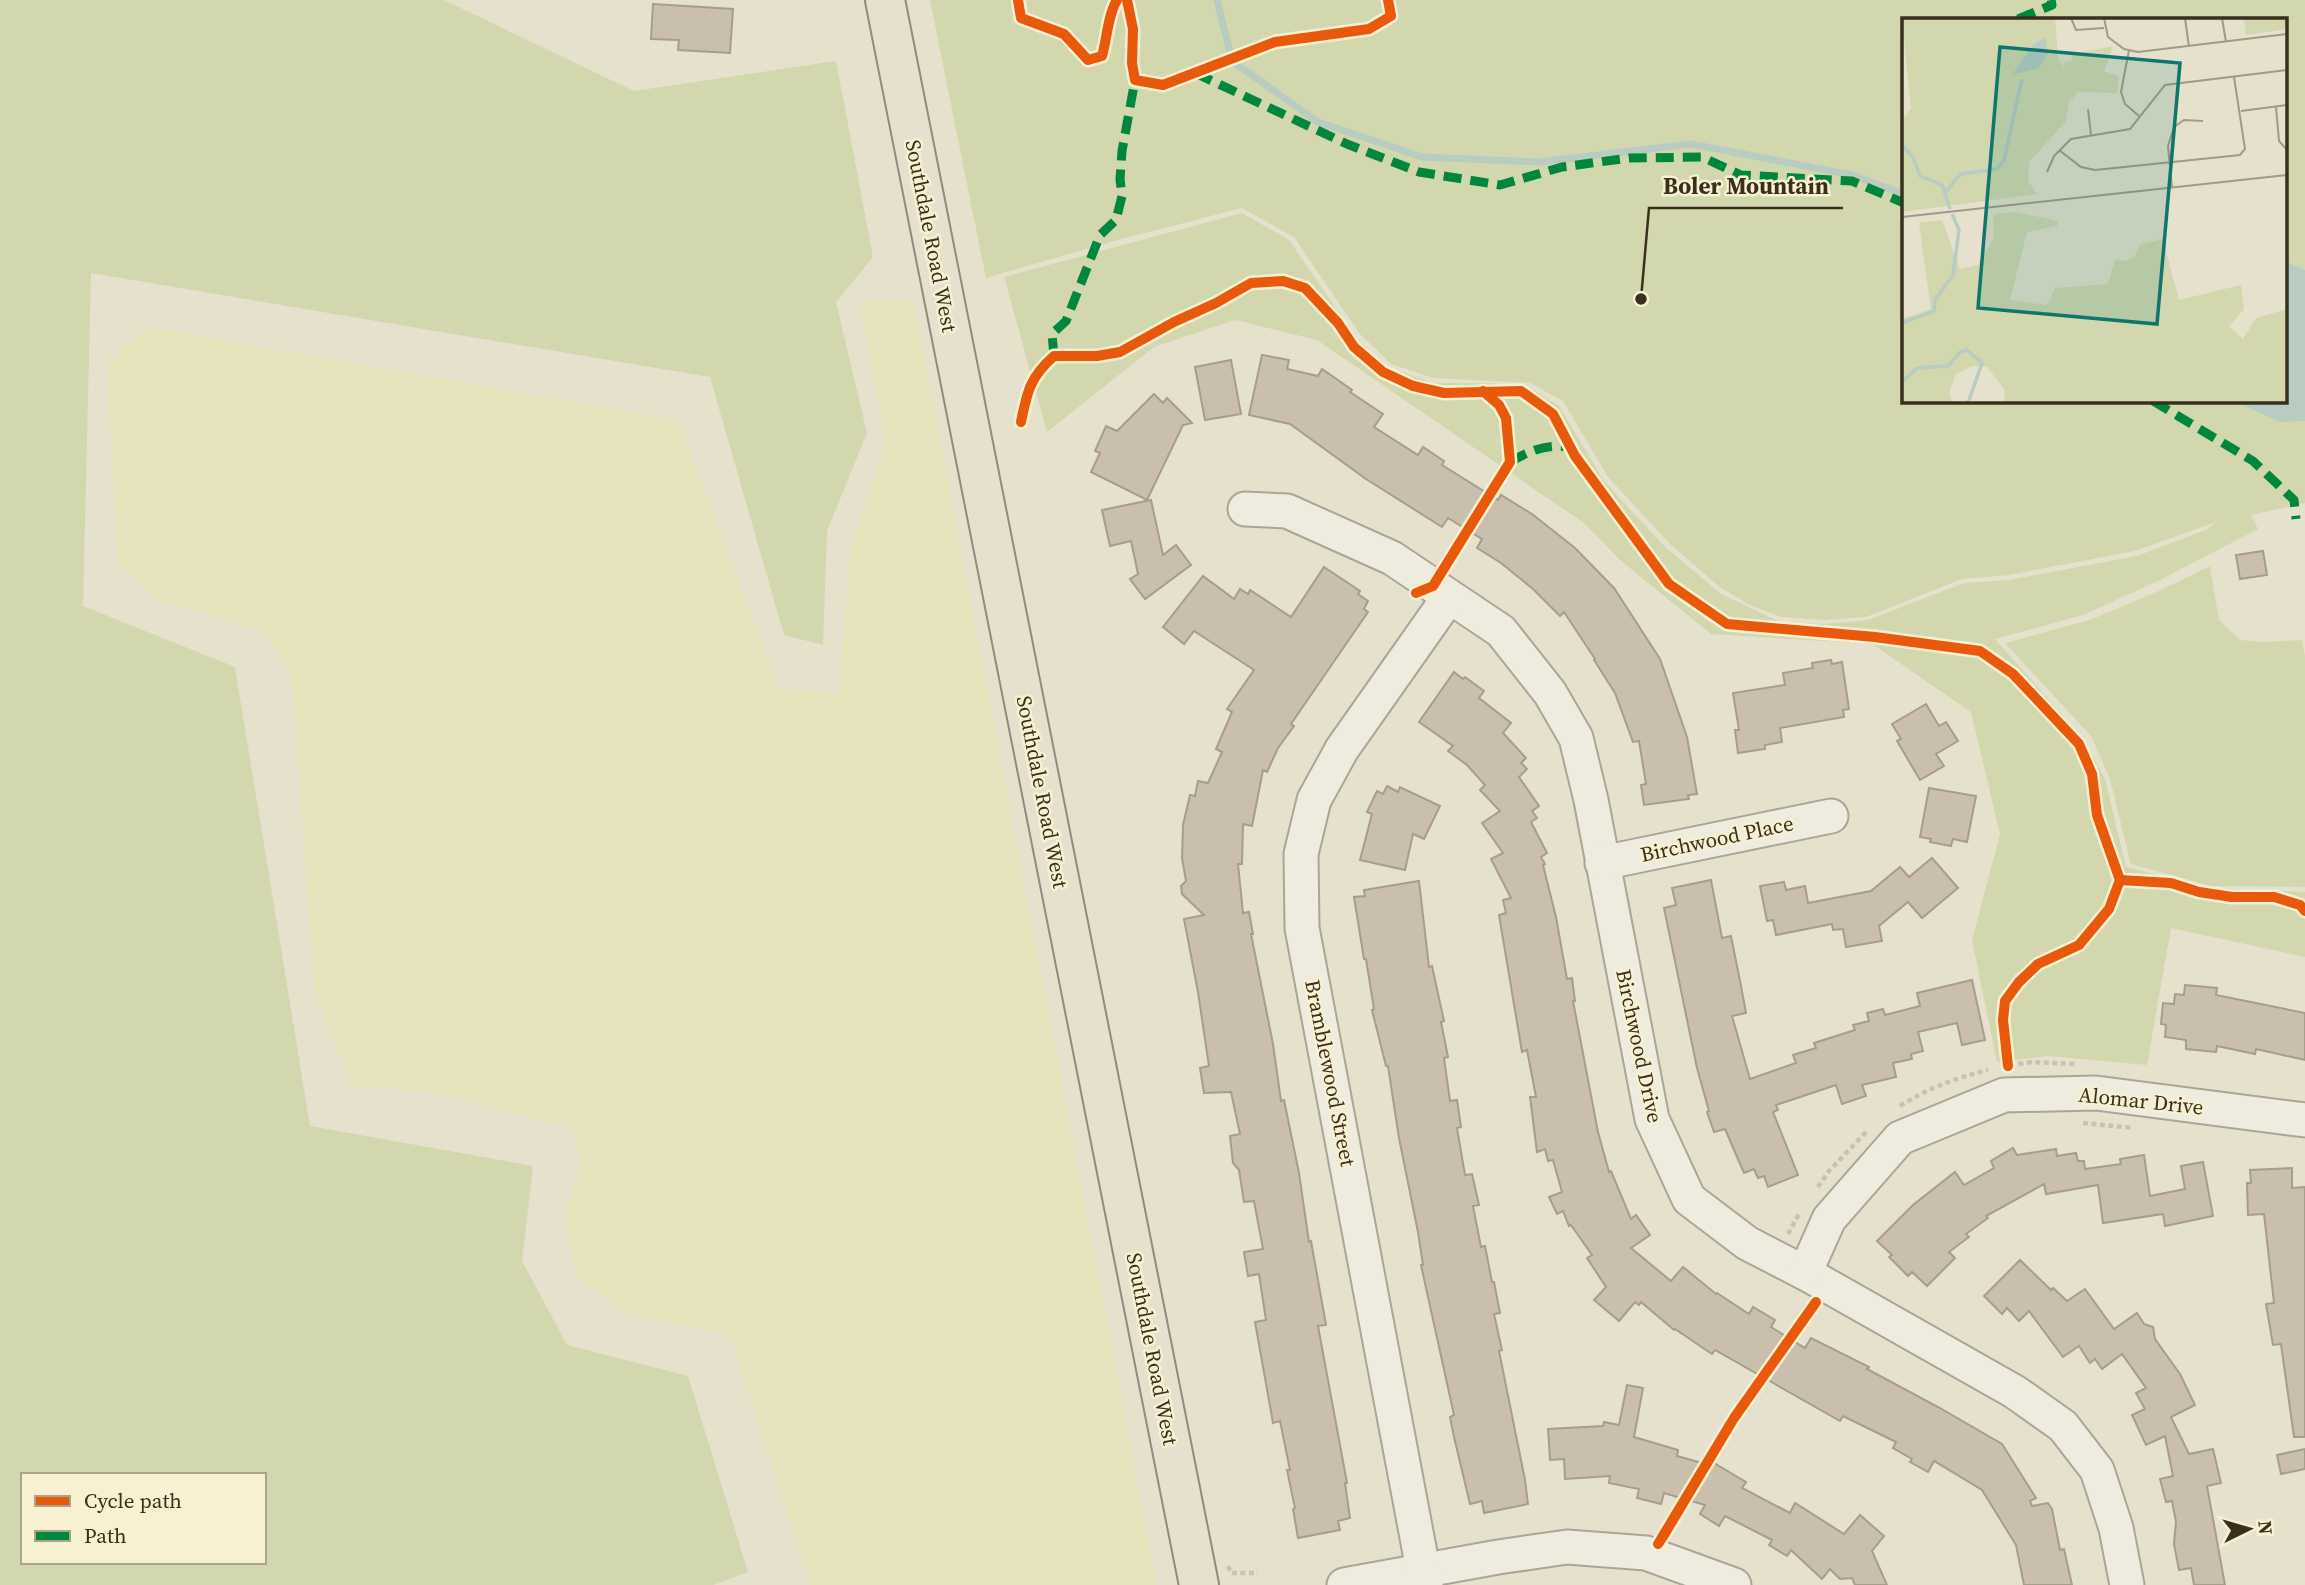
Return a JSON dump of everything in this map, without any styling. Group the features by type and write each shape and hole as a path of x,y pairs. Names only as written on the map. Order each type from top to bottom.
{"main road":[{"name":"Southdale Road West","path":"884,0 1213,1574"}],"street":[{"name":"Birchwood Drive","path":"1245,509 1287,511 1392,558 1501,631 1549,693 1576,738 1591,800 1652,1119 1689,1199 1746,1243 1805,1273 2015,1392 2063,1426 2097,1470 2116,1528 2127,1585"},
{"name":"Bramblewood Street","path":"1425,1578 1302,928 1301,854 1314,800 1342,748 1449,597"},
{"name":"Birchwood Place","path":"1602,863 1831,816"},
{"name":"Alomar Drive","path":"1805,1273 1829,1219 1900,1138 2004,1095 2096,1093 2305,1120"},
{"path":"1344,1585 1425,1578 1567,1547 1646,1553 1734,1585"}],"path":[{"path":"2008,1066 2032,1062 2085,1065"},
{"path":"1892,1111 1924,1091 1954,1078 1994,1068"},
{"path":"2080,1122 2146,1130"},
{"path":"1813,1193 1829,1171 1875,1124"},
{"path":"1786,1238 1806,1204"},
{"path":"1213,1574 1258,1573"}],"shaded area":[{"path":"2288,263 2305,270 2305,421 2280,422 2236,402 2288,402"},
{"path":"860,300 914,302 1157,1585 811,1585 730,1336 631,1315 579,1281 564,1214 582,1166 572,1128 432,1092 352,1086 315,992 292,680 266,632 159,601 118,564 107,365 146,327 678,420 779,689 839,694 851,547 886,444"}],"green space":[{"path":"0,0 444,0 634,91 836,61 873,257 836,302 867,433 827,531 823,645 784,635 710,377 91,273 83,606 235,667 310,1126 533,1166 522,1261 567,1345 688,1376 748,1572 713,1585 0,1585"},
{"path":"930,0 2305,0 2305,503 2251,515 2258,529 2158,581 2083,615 1995,639 2083,738 2105,779 2126,867 2209,888 2305,892 2305,957 2171,928 2147,1065 2048,1056 1997,1062 1972,940 2000,834 1971,712 1872,644 1711,634 1621,561 1584,523 1317,340 1235,320 1154,347 1047,432 1004,277 1242,213 1289,240 1357,339 1390,368 1433,383 1489,383 1528,387 1559,406 1604,481 1665,547 1721,594 1780,622 1825,624 1868,620 1964,583 2009,580 2137,556 2208,529 2216,522 2135,551 2009,575 1962,579 1866,617 1826,620 1781,617 1752,606 1721,588 1670,544 1608,477 1563,401 1530,383 1433,378 1391,364 1360,334 1294,237 1242,208 986,278"},
{"path":"2210,566 2219,620 2240,640 2302,640 2305,657 2305,887 2211,886 2131,864 2110,779 2091,736 2005,643 2090,620"}],"building":[{"path":"653,4 733,9 730,53 678,50 679,40 651,39"},
{"path":"1262,355 1289,360 1287,369 1318,376 1322,369 1383,414 1374,427 1418,455 1423,447 1444,461 1442,465 1498,500 1501,495 1532,514 1575,548 1614,588 1660,659 1687,737 1697,794 1688,795 1689,799 1644,805 1641,785 1646,784 1639,741 1633,742 1615,693 1595,659 1564,612 1560,616 1533,589 1477,548 1482,539 1448,518 1442,527 1366,479 1290,424 1249,415"},
{"path":"1231,360 1241,414 1205,420 1195,367"},
{"path":"1154,394 1163,403 1167,398 1192,423 1183,425 1147,500 1091,472 1100,453 1095,451 1106,426 1117,431"},
{"path":"1151,500 1163,555 1176,545 1191,565 1145,599 1130,579 1138,574 1131,541 1110,546 1102,510"},
{"path":"2263,551 2267,575 2240,579 2236,555"},
{"path":"1324,567 1360,591 1358,594 1368,601 1364,609 1368,612 1291,724 1294,726 1278,748 1267,772 1263,770 1252,826 1243,824 1242,864 1238,864 1243,913 1249,912 1281,1101 1284,1100 1299,1173 1309,1242 1311,1241 1326,1325 1318,1326 1347,1483 1350,1518 1338,1521 1340,1530 1298,1538 1287,1470 1290,1470 1280,1421 1273,1423 1255,1322 1266,1320 1259,1274 1248,1276 1244,1252 1263,1249 1254,1201 1244,1202 1239,1170 1233,1163 1230,1136 1240,1134 1231,1092 1204,1093 1200,1068 1209,1066 1184,919 1204,915 1182,894 1181,886 1186,881 1182,858 1183,825 1190,795 1195,796 1198,781 1208,783 1222,752 1216,749 1232,712 1227,709 1254,670 1194,631 1184,644 1163,627 1203,576 1234,599 1240,589 1248,594 1250,590 1291,617"},
{"path":"1831,660 1832,664 1842,662 1849,709 1843,710 1844,717 1780,728 1782,742 1765,745 1765,749 1738,753 1735,730 1739,730 1733,693 1785,685 1783,673 1813,668 1812,663"},
{"path":"1454,672 1484,691 1479,698 1511,723 1503,733 1526,758 1521,763 1527,769 1519,777 1539,806 1532,811 1537,818 1531,822 1547,853 1541,857 1545,864 1543,865 1567,979 1572,978 1573,1001 1598,1132 1609,1172 1611,1171 1631,1219 1636,1215 1650,1235 1631,1248 1671,1281 1683,1267 1716,1294 1749,1314 1753,1307 1775,1320 1771,1327 1805,1348 1811,1338 1869,1367 1867,1369 2002,1444 2036,1498 2030,1501 2032,1506 2048,1503 2052,1509 2060,1550 2064,1549 2072,1585 2024,1585 2016,1545 1982,1490 1934,1461 1928,1472 1893,1448 1896,1442 1843,1416 1840,1421 1715,1350 1712,1354 1674,1330 1641,1302 1639,1305 1635,1302 1619,1321 1594,1300 1606,1287 1587,1258 1592,1255 1571,1225 1569,1226 1563,1211 1557,1214 1549,1197 1562,1192 1553,1160 1548,1161 1545,1149 1537,1152 1530,1097 1536,1097 1527,1050 1522,1052 1499,915 1506,913 1503,900 1511,898 1491,859 1503,853 1482,823 1500,811 1480,790 1485,785 1467,765 1448,751 1453,746 1419,722"},
{"path":"1926,704 1939,726 1946,722 1958,741 1936,754 1944,766 1920,780 1897,741 1901,739 1892,724"},
{"path":"1387,786 1398,792 1400,787 1440,806 1424,839 1413,834 1405,870 1360,860 1372,814 1367,812 1377,791 1383,794"},
{"path":"1929,788 1976,796 1967,842 1953,839 1951,846 1920,837"},
{"path":"1932,858 1958,888 1922,918 1908,902 1879,926 1882,941 1846,947 1843,929 1833,930 1832,924 1776,935 1773,920 1767,921 1760,886 1784,882 1786,890 1805,886 1808,903 1871,891 1900,867 1909,877"},
{"path":"1711,880 1722,938 1731,936 1741,986 1746,1013 1732,1016 1750,1079 1796,1063 1793,1055 1816,1048 1814,1043 1855,1030 1853,1025 1869,1021 1867,1013 1883,1009 1885,1015 1920,1006 1917,993 1972,980 1985,1040 1962,1045 1957,1023 1918,1032 1923,1051 1911,1054 1912,1059 1893,1063 1896,1077 1862,1085 1866,1096 1842,1104 1836,1085 1776,1105 1778,1110 1773,1112 1798,1175 1768,1187 1764,1176 1758,1178 1754,1169 1744,1173 1725,1129 1714,1132 1707,1112 1709,1111 1697,1068 1664,908 1676,905 1672,888"},
{"path":"1419,881 1429,967 1432,966 1444,1021 1441,1022 1448,1057 1444,1058 1450,1101 1457,1100 1461,1127 1457,1128 1465,1175 1472,1174 1479,1205 1473,1206 1481,1247 1485,1246 1500,1313 1494,1314 1502,1350 1499,1351 1528,1504 1484,1513 1482,1501 1470,1504 1454,1437 1450,1417 1454,1415 1421,1265 1418,1232 1388,1066 1372,1010 1374,1009 1354,897 1365,896 1364,890"},
{"path":"2185,985 2217,988 2216,995 2305,1013 2305,1060 2256,1049 2255,1054 2217,1046 2216,1052 2186,1049 2186,1040 2165,1037 2166,1025 2161,1024 2163,1003 2174,1004 2175,994 2184,995"},
{"path":"2013,1148 2017,1155 2056,1149 2057,1156 2076,1153 2078,1161 2084,1161 2085,1169 2121,1164 2120,1159 2144,1155 2150,1196 2185,1189 2181,1166 2203,1162 2213,1216 2165,1226 2163,1214 2103,1223 2098,1185 2046,1194 2044,1184 1986,1216 1988,1218 1966,1234 1969,1237 1949,1252 1955,1258 1927,1286 1912,1272 1908,1276 1877,1241 1913,1205 1955,1172 1964,1185 1994,1168 1991,1161"},
{"path":"2292,1168 2292,1188 2305,1187 2305,1437 2294,1437 2281,1344 2273,1345 2266,1304 2274,1303 2264,1214 2248,1215 2247,1183 2251,1183 2250,1170"},
{"path":"2020,1260 2051,1290 2053,1288 2067,1301 2085,1289 2114,1329 2137,1313 2144,1324 2153,1327 2155,1339 2180,1374 2195,1405 2171,1417 2189,1454 2213,1449 2221,1483 2207,1486 2225,1585 2194,1585 2191,1568 2179,1570 2174,1544 2176,1522 2172,1501 2166,1502 2160,1479 2173,1476 2165,1436 2146,1445 2132,1415 2145,1409 2136,1393 2146,1388 2122,1354 2102,1369 2095,1359 2090,1363 2079,1346 2063,1357 2029,1311 2019,1321 2007,1308 2002,1314 1984,1296"},
{"path":"1627,1385 1643,1388 1634,1437 1678,1450 1677,1456 1713,1466 1714,1463 1746,1482 1742,1488 1790,1513 1795,1503 1844,1534 1860,1515 1884,1536 1872,1551 1887,1585 1855,1585 1852,1578 1840,1579 1830,1569 1822,1579 1791,1550 1787,1556 1769,1545 1772,1540 1725,1516 1719,1526 1700,1514 1705,1505 1664,1493 1661,1504 1637,1498 1639,1489 1609,1483 1610,1476 1565,1479 1564,1459 1550,1460 1548,1429 1603,1426 1604,1422 1619,1425"},
{"path":"2305,1449 2305,1469 2281,1474 2277,1455"}],"waterway":[{"path":"1217,0 1232,61 1318,122 1422,157 1539,162 1691,144 1852,175 1902,193"}],"marked path":[{"path":"2020,18 2052,5 2051,0"},
{"path":"1195,73 1347,144 1419,172 1500,185 1562,167 1629,158 1702,157 1741,175 1852,181 1902,202"},
{"path":"1054,356 1052,334 1066,321 1100,235 1116,220 1122,196 1122,151 1135,80"},
{"path":"2155,402 2253,461 2294,500 2296,519"},
{"path":"1510,462 1539,449 1570,447"}],"cycle path":[{"path":"1018,0 1021,18 1064,34 1088,60 1102,56 1117,0"},
{"path":"1127,0 1133,29 1132,63 1135,80 1163,85 1275,42 1369,29 1391,16 1388,0"},
{"path":"1021,422 1031,386 1054,356 1097,356 1120,352 1251,283 1283,281 1305,288 1338,323 1354,347 1383,372 1413,386 1444,393 1521,391 1553,414 1575,456 1669,584 1727,624 1875,637 1980,651 2013,674 2079,744 2092,774 2097,815 2120,880 2171,883 2199,892 2232,897 2274,897 2300,905 2305,911"},
{"path":"1416,593 1433,586 1510,462 1506,418 1499,405 1483,391"},
{"path":"2008,1066 2003,1020 2005,1001 2019,982 2038,964 2079,945 2109,909 2120,880"},
{"path":"1734,1418 1658,1544 1664,1535 1734,1418 1816,1302"}],"place":[{"name":"Boler Mountain","path":"1641,299"}]}
